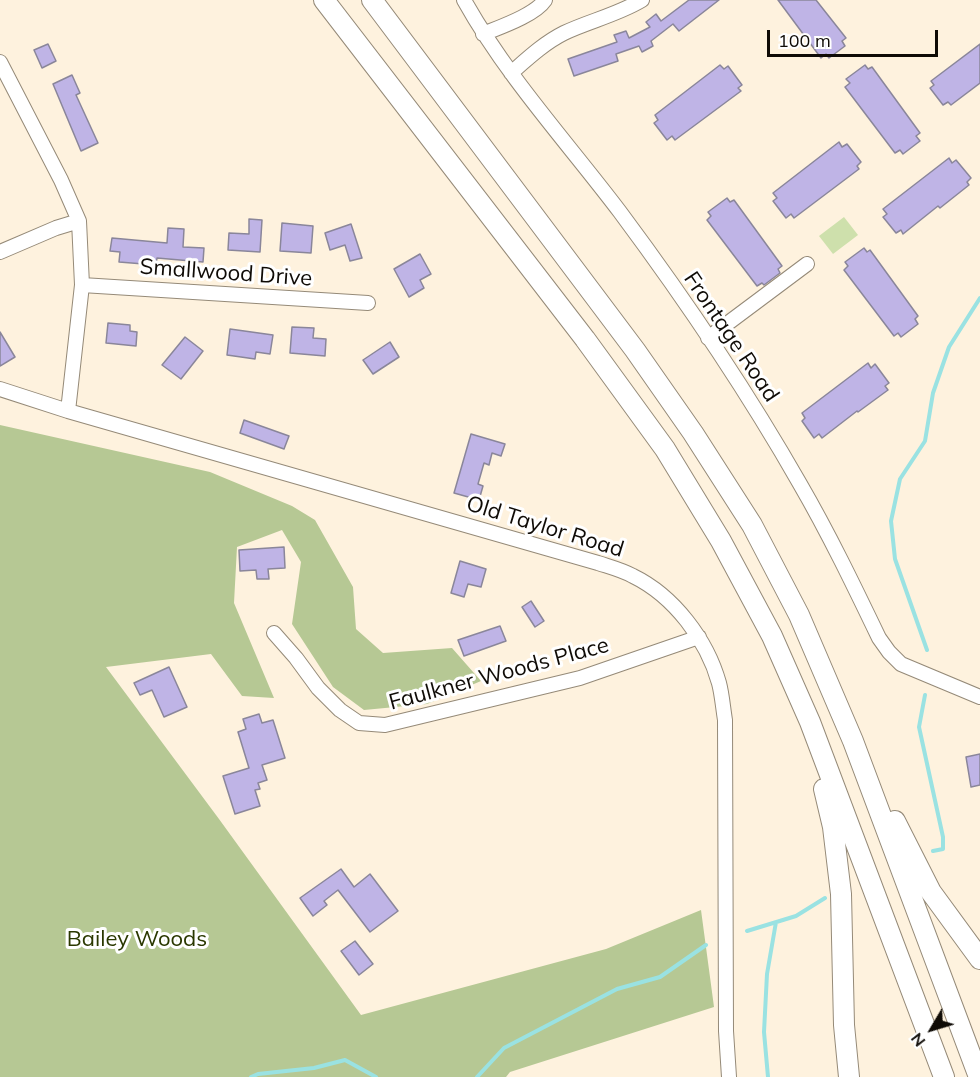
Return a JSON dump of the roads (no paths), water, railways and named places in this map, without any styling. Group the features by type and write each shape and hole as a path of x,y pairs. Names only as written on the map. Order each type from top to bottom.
{"highway":[{"path":"323,0 585,339 665,449 721,541 772,636 810,722 944,1077"},
{"path":"372,0 621,330 693,433 752,525 799,615 853,741 979,1077"},
{"path":"810,722 833,827 841,894 844,1025 849,1077"},
{"path":"853,741 931,892 980,959"}],"street":[{"name":"Frontage Road","path":"464,0 483,34 510,73 620,212 744,391 801,485 879,638 889,652 901,664 980,697"},
{"path":"483,34 526,14 542,5 544,0"},
{"path":"510,73 561,34 618,13 642,0"},
{"path":"0,62 61,180 79,221 82,285 68,411"},
{"path":"0,252 56,228 79,221"},
{"path":"708,338 807,264"},
{"name":"Smallwood Drive","path":"82,285 368,303"},
{"name":"Old Taylor Road","path":"0,389 68,411 598,563 634,576 662,595 682,615 699,638 709,656 719,684 724,720 726,1031 729,1077"},
{"name":"Faulkner Woods Place","path":"274,633 297,658 318,688 340,710 360,723 385,725 580,678 699,638"}],"waterway":[{"path":"927,650 895,559 891,521 900,479 925,441 933,393 949,347 980,298"},
{"path":"925,695 919,727 943,837 943,849 933,851"},
{"path":"747,931 796,916 825,898"},
{"path":"768,1077 764,1032 767,974 776,922"},
{"path":"477,1077 504,1048 617,989 660,977 706,945"},
{"path":"251,1077 258,1074 314,1068 345,1060 376,1077"}],"park label":[{"name":"Bailey Woods","path":"137,939"}]}
